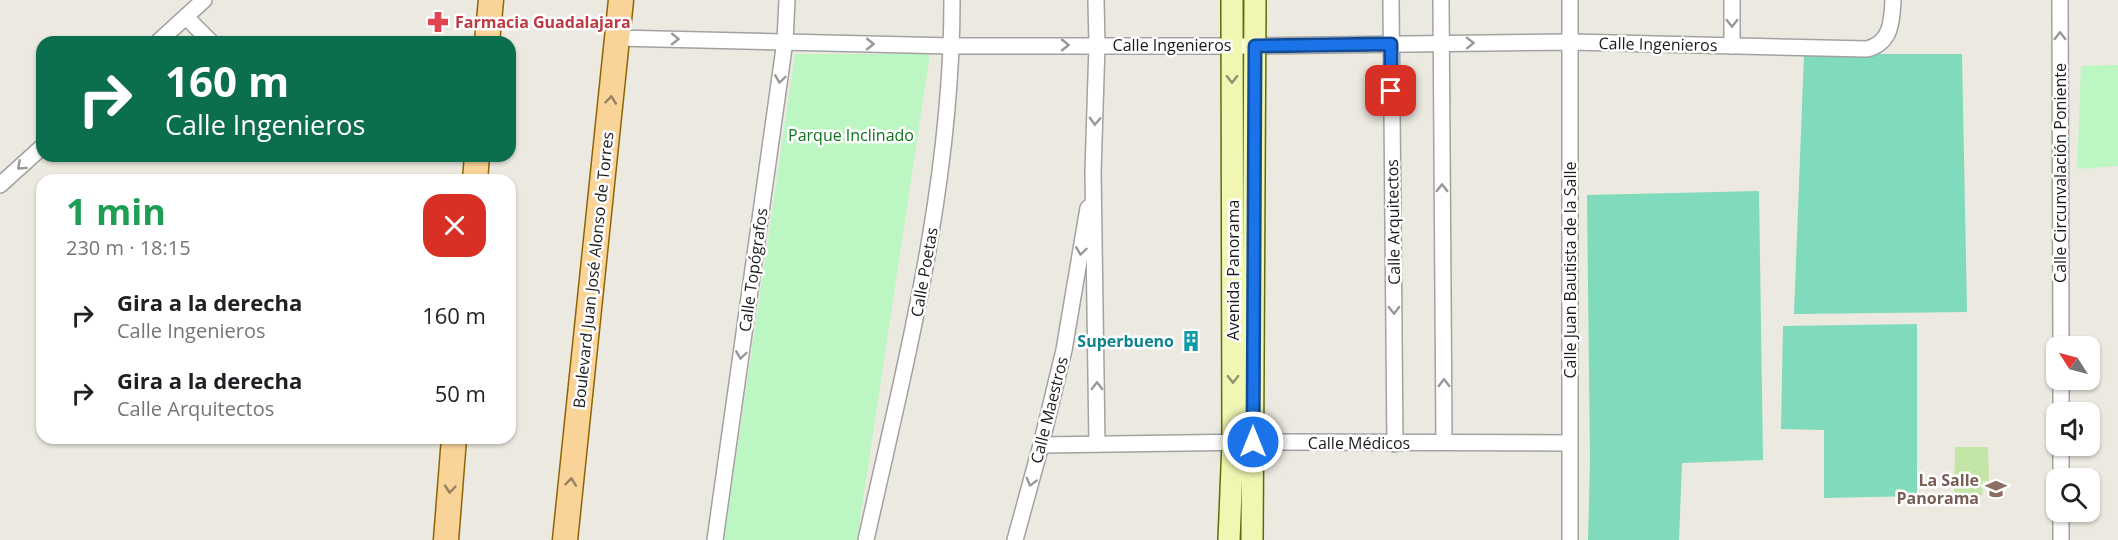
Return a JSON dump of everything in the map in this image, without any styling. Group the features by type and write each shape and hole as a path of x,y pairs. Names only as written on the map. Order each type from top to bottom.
{"main road":[{"path":"488,36 491,0"},
{"name":"Boulevard Juan José Alonso de Torres","path":"565,540 621,0"},
{"path":"451,537 454,444"}],"street":[{"path":"165,36 204,0"},
{"name":"Calle Topógrafos","path":"715,540 785,41 787,0"},
{"name":"Calle Poetas","path":"866,540 921,294 944,144 952,46 952,0"},
{"name":"Calle Maestros","path":"1096,0 1094,172 1097,444"},
{"name":"Avenida Panorama","path":"1232,0 1243,442 1252,540"},
{"name":"Avenida Panorama","path":"1229,540 1243,442 1255,0"},
{"name":"Calle Arquitectos","path":"1391,0 1395,444"},
{"path":"1441,0 1444,442"},
{"name":"Calle Juan Bautista de la Salle","path":"1570,0 1570,540"},
{"path":"1732,0 1732,46"},
{"name":"Calle Ingenieros","path":"617,38 952,46 1255,46 1570,42 1867,49 1876,47 1882,42 1892,21 1893,0"},
{"name":"Calle Circunvalación Poniente","path":"2060,0 2061,336"},
{"path":"186,17 204,36"},
{"path":"0,185 36,152"},
{"name":"Calle Maestros","path":"1015,540 1064,350 1094,172"},
{"name":"Calle Médicos","path":"1041,445 1243,442 1569,443"},
{"path":"2061,522 2061,540"}],"green space":[{"name":"Parque Inclinado","path":"795,54 930,54 857,540 724,540"},
{"path":"1804,54 1962,54 1967,312 1794,314"},
{"path":"2118,65 2118,166 2077,169 2081,66"},
{"path":"1759,191 1763,460 1682,463 1679,540 1588,540 1590,462 1587,195"},
{"path":"1917,324 1917,496 1824,498 1824,430 1781,429 1783,326"},
{"path":"1955,447 1988,447 1989,481 1983,481 1982,495 1954,494"}],"place":[{"name":"Farmacia Guadalajara","path":"438,22"},
{"name":"Superbueno","path":"1191,341"},
{"name":"La Salle Panorama","path":"1996,489"}],"route":[{"path":"1253,442 1255,46 1391,44 1391,91"}]}
